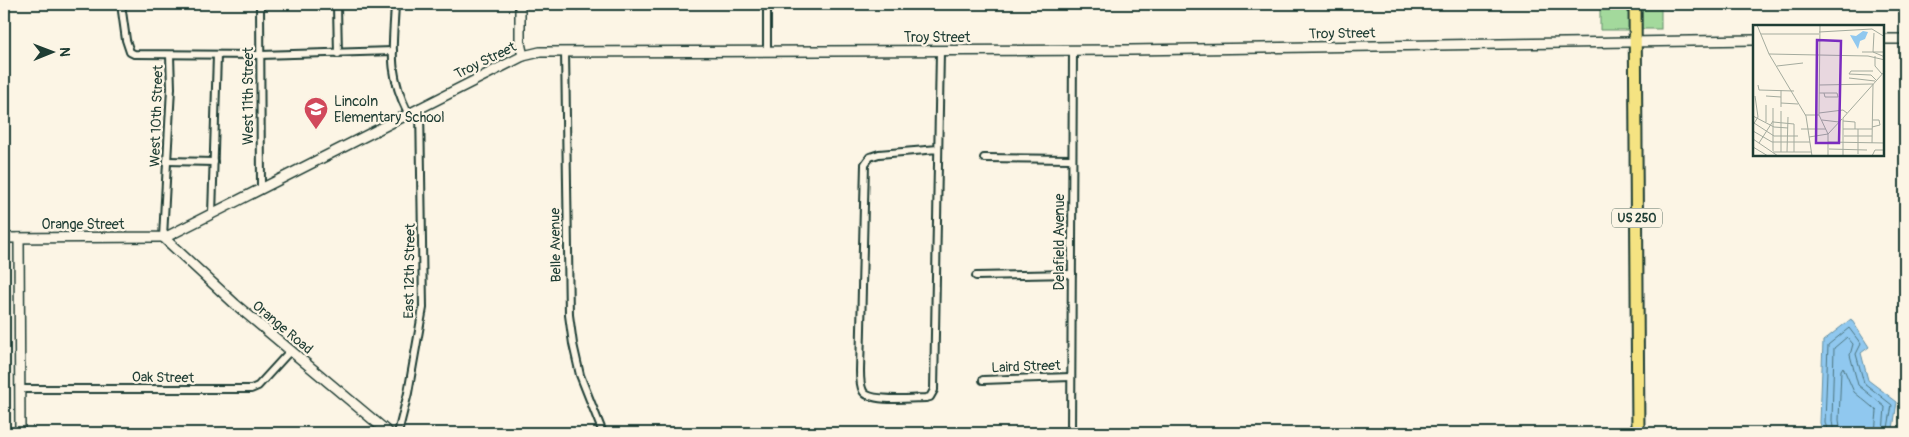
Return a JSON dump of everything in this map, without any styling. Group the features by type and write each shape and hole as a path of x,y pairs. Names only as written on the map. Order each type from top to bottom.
{"highway":[{"name":"US 250","path":"1635,4 1638,433"}],"main road":[{"path":"520,4 520,43 523,56"},
{"path":"1884,39 1905,39"},
{"name":"Troy Street","path":"164,237 523,56 565,51 1073,50 1753,40"},
{"name":"Orange Street","path":"4,238 164,237"},
{"name":"Orange Road","path":"164,237 235,304 389,433"},
{"path":"19,238 20,433"}],"street":[{"name":"West 10th Street","path":"122,4 126,40 130,52 170,55 172,88 164,237"},
{"name":"West 11th Street","path":"260,4 261,189"},
{"path":"395,4 392,51 394,80 408,113"},
{"path":"767,51 768,4"},
{"path":"337,6 338,54"},
{"name":"Delafield Avenue","path":"1071,433 1073,50"},
{"path":"170,55 338,54 392,51"},
{"name":"Belle Avenue","path":"565,51 569,315 580,375 603,433"},
{"path":"938,149 878,154 870,157 865,164 860,371 863,390 868,396 877,398 926,398 933,393 938,274 940,51"},
{"path":"212,214 218,55"},
{"name":"East 12th Street","path":"398,433 408,393 423,308 420,107"},
{"path":"984,158 1071,159"},
{"path":"167,161 214,162"},
{"path":"976,276 1072,274"},
{"name":"Oak Street","path":"20,390 251,389 258,386 290,350"},
{"name":"Laird Street","path":"983,380 1071,378"}],"green space":[{"path":"1600,4 1629,4 1630,30 1600,30"},
{"path":"1642,4 1661,4 1661,29 1642,29"}],"water":[{"path":"1851,319 1869,347 1861,353 1868,380 1897,402 1893,429 1896,433 1823,433 1820,423 1823,341"}],"place":[{"name":"Lincoln Elementary School","path":"316,130"}]}
